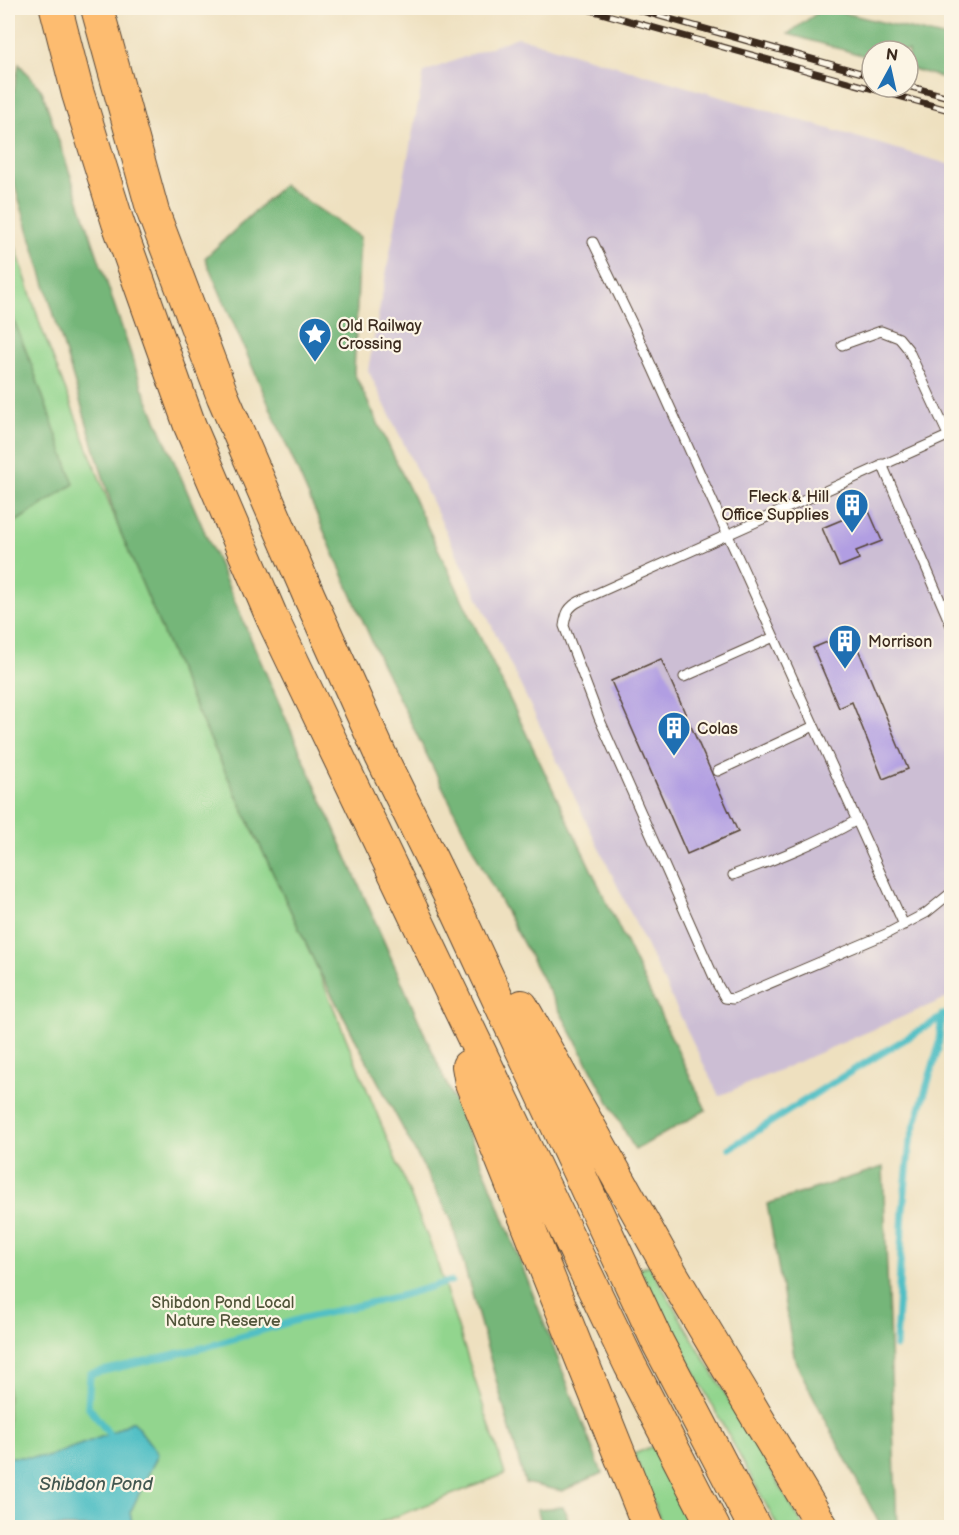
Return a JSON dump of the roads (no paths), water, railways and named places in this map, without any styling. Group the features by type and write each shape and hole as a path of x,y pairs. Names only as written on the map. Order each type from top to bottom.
{"highway":[{"path":"56,8 78,94 118,224 189,426 273,620 630,1365 714,1527"},
{"path":"97,8 153,212 224,397 381,756 457,912 658,1343 755,1527"},
{"path":"457,912 517,997 673,1276 823,1527"},
{"path":"458,1008 471,1083 649,1527"}],"lane":[{"path":"593,242 638,335 904,924"},
{"path":"842,345 881,331 899,338 916,365 950,435 570,606 564,626 599,718 725,998 733,999 904,924 926,913 951,892"},
{"path":"882,464 951,628"},
{"path":"684,677 774,637"},
{"path":"718,771 814,726"},
{"path":"733,875 785,856 856,820"}],"water":[{"name":"Shibdon Pond","path":"133,1421 158,1454 130,1513 133,1527 8,1527 8,1457 47,1457 109,1434"}],"waterway":[{"path":"730,1148 952,1011"},
{"path":"896,1346 903,1210 910,1142 938,1049 942,1015"},
{"path":"109,1434 88,1406 90,1374 206,1347 300,1319 396,1297 451,1281"}],"railway":[{"path":"583,8 952,111"},
{"path":"631,8 860,73"},
{"path":"920,89 952,98"}],"place":[{"name":"Old Railway Crossing","path":"315,363"},
{"name":"Fleck & Hill Office Supplies","path":"852,534"},
{"name":"Morrison","path":"845,670"},
{"name":"Colas","path":"674,757"}],"park label":[{"name":"Shibdon Pond Local Nature Reserve","path":"223,1311"}]}
